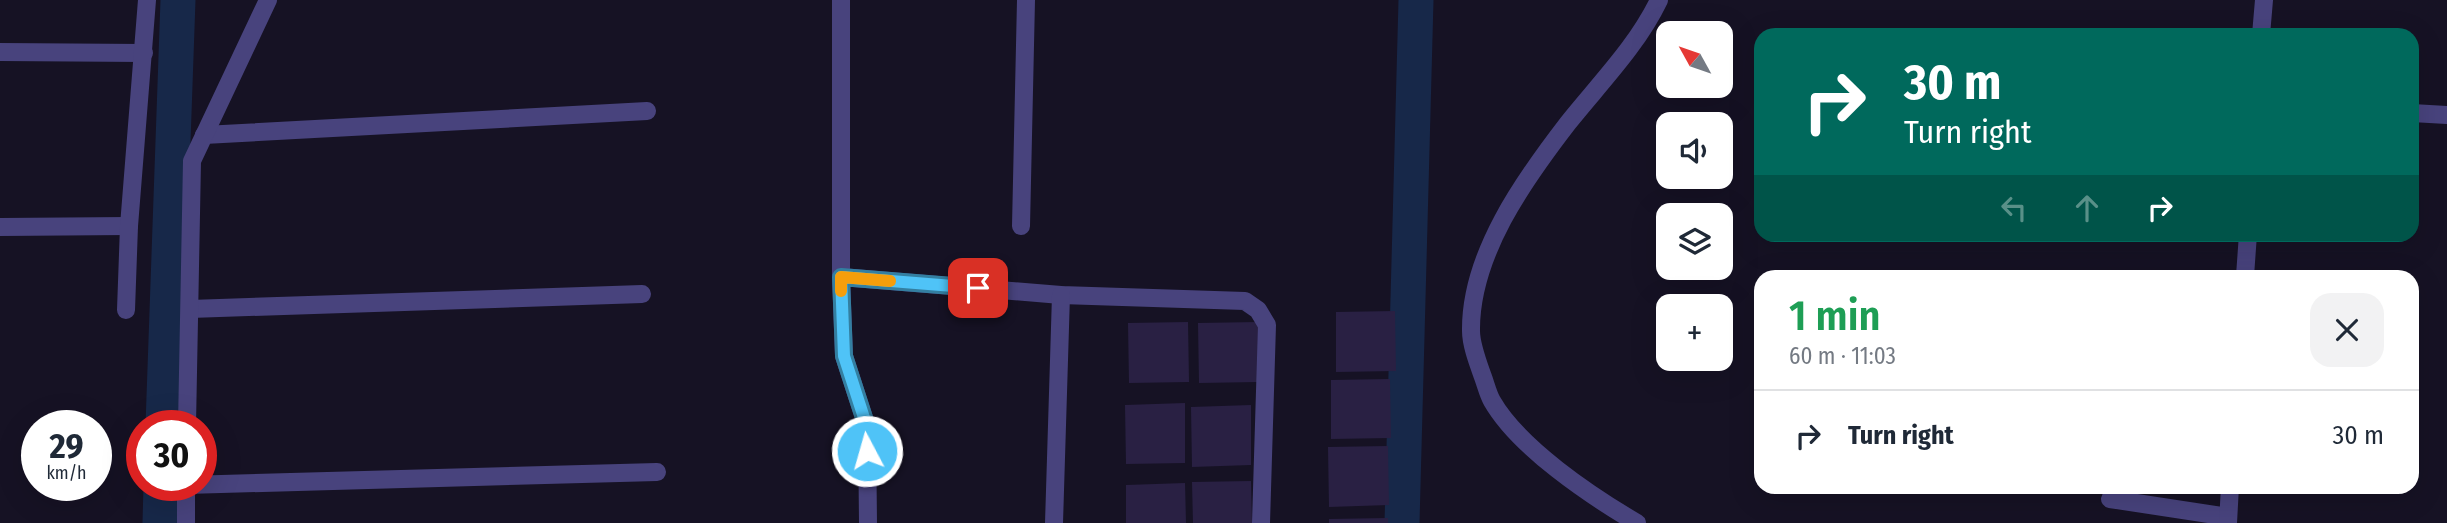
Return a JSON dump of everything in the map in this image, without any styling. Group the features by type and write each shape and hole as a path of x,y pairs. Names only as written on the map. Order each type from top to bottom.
{"street":[{"path":"126,310 129,226 147,0"},
{"path":"187,410 192,161 268,0"},
{"path":"841,0 841,277 844,356 867,427 868,523"},
{"path":"1021,226 1026,0"},
{"path":"1637,523 1582,487 1512,427 1492,401 1471,332 1476,291 1503,218 1538,164 1639,34 1659,0"},
{"path":"2262,28 2264,0"},
{"path":"0,51 144,53"},
{"path":"204,135 647,111"},
{"path":"2419,113 2447,115"},
{"path":"0,227 129,226"},
{"path":"2245,270 2247,242"},
{"path":"841,277 1061,295 1245,301 1258,310 1267,325 1261,523"},
{"path":"190,309 642,294"},
{"path":"1054,523 1061,295"},
{"path":"217,484 656,472"},
{"path":"2110,499 2228,520 2230,494"},
{"path":"186,501 186,523"}],"building":[{"path":"1395,311 1396,371 1336,372 1336,312"},
{"path":"1188,322 1189,382 1129,383 1128,323"},
{"path":"1258,322 1258,382 1199,383 1198,323"},
{"path":"1390,379 1391,438 1331,439 1331,380"},
{"path":"1185,403 1185,463 1126,464 1125,405"},
{"path":"1251,405 1251,465 1192,467 1191,407"},
{"path":"1388,446 1389,505 1329,507 1328,447"},
{"path":"1251,481 1252,523 1193,523 1192,482"},
{"path":"1185,483 1186,523 1126,523 1126,485"},
{"path":"1388,518 1388,523 1329,523 1329,519"}],"waterway":[{"path":"164,410 178,0"},
{"path":"1402,523 1416,0"},
{"path":"160,523 161,501"}],"slow traffic":[{"path":"841,291 841,277 890,281"}],"route":[{"path":"867,451 867,427 844,356 841,277 978,288"}]}
